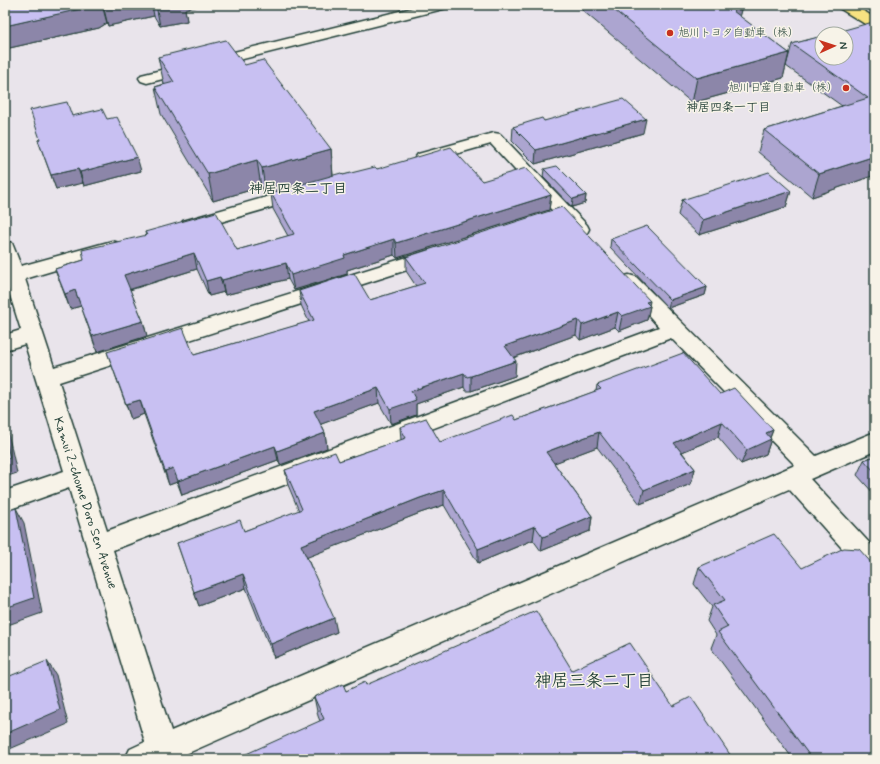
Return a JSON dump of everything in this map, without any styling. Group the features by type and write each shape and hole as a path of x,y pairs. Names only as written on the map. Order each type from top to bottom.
{"highway":[{"path":"844,5 875,24"}],"street":[{"path":"147,78 442,5"},
{"path":"410,162 494,138 592,242"},
{"path":"174,229 318,188"},
{"path":"542,221 565,213"},
{"path":"14,275 128,242"},
{"name":"Kamui 2-chome Doro Sen Avenue","path":"5,248 99,545 156,756"},
{"path":"46,378 452,249"},
{"path":"619,271 674,329 803,473 875,567"},
{"path":"99,545 674,329"},
{"path":"5,343 33,334"},
{"path":"156,756 875,441"},
{"path":"5,501 76,476"}],"building":[{"path":"5,5 96,5 5,26"},
{"path":"608,5 740,5 742,6 733,11 789,53 697,78"},
{"path":"873,22 875,23 875,156 819,174 764,130 868,98 823,66 854,66 854,27"},
{"path":"814,38 814,60 792,44"},
{"path":"226,40 245,65 263,60 331,149 262,168 257,160 208,174 155,87 174,82 158,57"},
{"path":"623,99 646,119 536,150 513,127 542,118 544,121"},
{"path":"67,102 72,116 102,109 107,119 117,117 137,157 80,172 78,169 51,175 38,140 40,139 30,110"},
{"path":"451,147 482,181 526,168 551,195 396,243 394,239 344,255 345,258 291,275 286,263 222,280 220,277 206,281 194,253 124,275 143,321 92,336 75,290 65,294 55,269 84,260 82,250 147,235 145,232 216,212 237,250 294,234 271,193 341,173 343,175 375,167 377,169"},
{"path":"557,166 586,195 573,199 544,169"},
{"path":"769,172 791,191 703,220 682,200"},
{"path":"562,207 650,301 646,302 650,306 622,316 618,312 582,325 578,320 505,346 516,361 467,377 464,373 411,391 416,400 390,409 378,388 314,411 325,433 277,451 275,446 178,481 173,468 165,471 140,400 126,404 107,352 183,328 194,355 314,320 299,291 354,273 370,300 425,283 406,257"},
{"path":"647,226 707,287 670,300 611,239"},
{"path":"683,353 720,394 734,388 773,430 766,433 771,439 747,450 722,422 674,443 695,469 644,490 599,432 546,452 592,516 543,537 535,526 478,549 444,490 301,545 334,618 271,644 243,574 194,592 177,543 240,520 244,531 302,509 285,470 335,452 339,461 406,438 400,427 426,418 440,442 513,415 516,420 601,389 597,385"},
{"path":"5,437 10,458 5,459"},
{"path":"875,456 875,472 864,460"},
{"path":"16,508 34,598 5,608 5,512"},
{"path":"774,534 802,568 844,548 859,549 875,567 875,759 812,759 718,632 728,627 713,605 725,600 699,567"},
{"path":"536,611 572,670 630,643 673,706 691,697 733,759 245,759 244,755 324,719 314,697 343,684 346,691 365,682 366,685"},
{"path":"47,661 60,710 5,734 5,678"}],"place":[{"name":"旭川トヨタ自動車（株）","path":"670,33"},
{"name":"旭川日産自動車（株）","path":"846,88"}],"district":[{"name":"神居四条一丁目","path":"728,108"},
{"name":"神居四条二丁目","path":"298,189"},
{"name":"神居三条二丁目","path":"594,681"}]}
